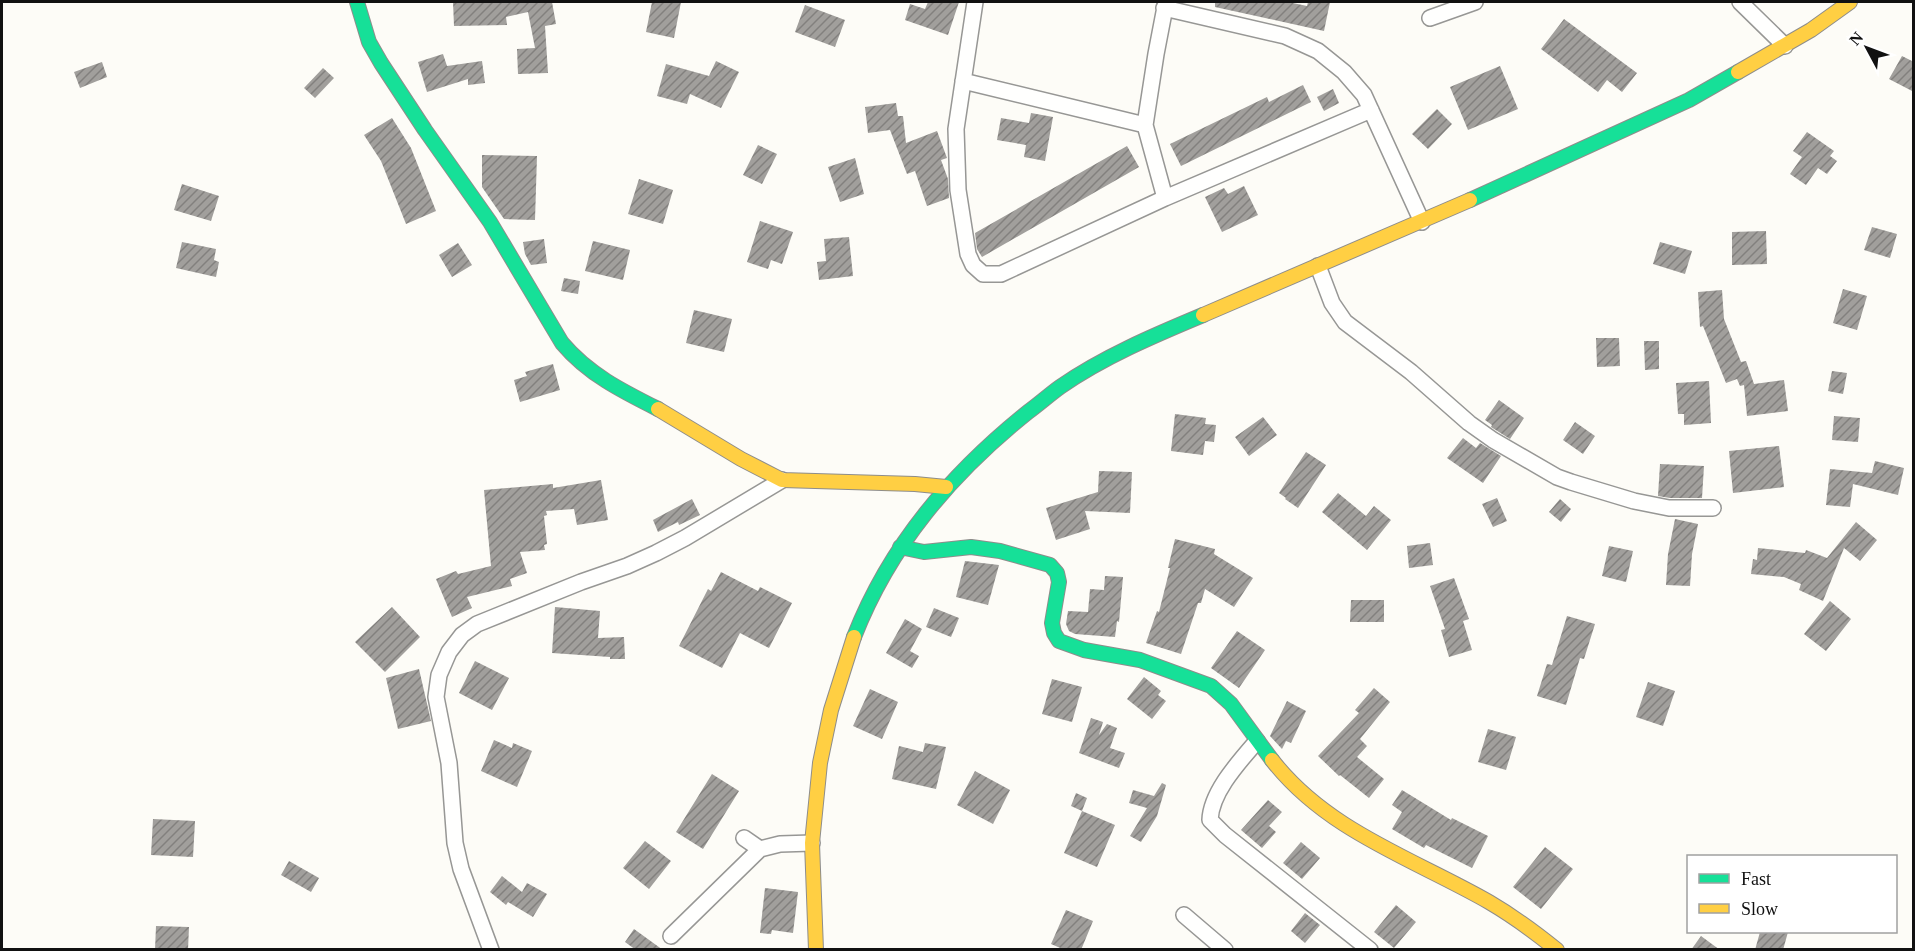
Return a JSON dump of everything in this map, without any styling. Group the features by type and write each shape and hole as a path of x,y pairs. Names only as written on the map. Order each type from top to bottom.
{"street":[{"path":"357,2 369,42 381,63 489,222 571,355 605,381 665,413 764,472 782,480 946,487"},
{"path":"975,2 956,129 958,190 968,254 973,265 983,274 1001,274 1165,198 1371,110"},
{"path":"1430,18 1475,2"},
{"path":"1740,2 1785,46"},
{"path":"816,950 812,843 820,763 833,700 848,652 866,606 900,547 946,487 991,442 1060,387 1091,368 1167,330 1422,222 1679,106 1785,46 1850,2"},
{"path":"1165,198 1145,125 1165,5 1285,36 1318,51 1344,72 1364,95 1422,222"},
{"path":"963,81 1145,125"},
{"path":"1318,266 1332,303 1345,322 1411,372 1469,423 1493,440 1557,477 1571,482 1634,501 1660,506 1713,508"},
{"path":"490,950 461,869 455,843 449,763 436,697 439,675 449,652 462,635 477,624 656,553 782,480"},
{"path":"900,547 924,552 971,547 1000,551 1050,565 1056,569 1060,581 1053,628 1058,640 1073,647 1143,661 1199,680 1222,694 1257,741 1305,797 1326,813 1399,856 1480,897 1557,950"},
{"path":"1257,741 1234,768 1210,808 1210,820 1225,835 1370,950"},
{"path":"744,838 760,849"},
{"path":"671,936 760,849 780,844 812,843"},
{"path":"1184,915 1225,950"}],"building":[{"path":"453,2 552,2 556,24 545,26 548,73 518,74 517,49 535,48 528,12 506,17 507,25 454,26"},
{"path":"652,2 681,2 674,38 646,32"},
{"path":"928,2 959,2 948,35 905,20 910,4 925,9"},
{"path":"1215,2 1288,2 1307,6 1308,2 1330,2 1324,31 1215,7"},
{"path":"805,5 845,20 835,47 795,32"},
{"path":"1564,19 1637,73 1622,92 1607,80 1598,92 1541,49"},
{"path":"443,54 447,66 482,61 485,83 468,85 468,79 427,92 418,62"},
{"path":"1902,56 1914,62 1914,92 1889,79"},
{"path":"716,61 739,72 721,108 690,94 687,104 657,96 666,64 709,76"},
{"path":"102,62 107,77 80,88 74,72"},
{"path":"1500,66 1518,109 1468,130 1450,87"},
{"path":"323,68 334,78 315,98 304,88"},
{"path":"1303,85 1311,102 1181,166 1170,144 1267,97 1269,102"},
{"path":"1333,89 1339,103 1324,111 1317,97"},
{"path":"896,103 898,116 903,116 906,143 937,131 947,158 941,160 948,179 949,198 927,206 915,171 907,174 890,130 868,133 865,107"},
{"path":"1437,109 1452,124 1428,149 1412,134"},
{"path":"1031,113 1053,117 1045,161 1024,157 1026,145 997,140 1001,118 1029,123"},
{"path":"392,118 411,148 436,211 406,224 381,161 364,135"},
{"path":"1807,132 1834,151 1830,156 1837,161 1827,174 1818,168 1806,185 1790,174 1802,157 1793,151"},
{"path":"758,145 777,154 762,184 743,175"},
{"path":"1127,146 1139,167 982,257 977,249 975,233"},
{"path":"482,155 537,156 535,220 504,219 482,187"},
{"path":"855,158 864,194 840,202 828,167"},
{"path":"639,179 673,190 663,224 628,214"},
{"path":"182,184 219,196 211,221 174,210"},
{"path":"1244,186 1258,215 1222,232 1205,197 1224,188 1228,194"},
{"path":"760,221 793,232 782,264 771,260 768,269 747,262"},
{"path":"1872,227 1897,234 1890,258 1864,250"},
{"path":"1766,231 1767,264 1732,265 1732,232"},
{"path":"849,237 853,276 819,280 817,262 826,261 824,239"},
{"path":"544,239 547,263 531,265 525,254 523,242"},
{"path":"593,241 630,250 623,280 585,271"},
{"path":"182,242 216,249 214,260 219,262 216,277 176,268"},
{"path":"1660,242 1692,251 1685,274 1653,264"},
{"path":"458,243 472,265 452,277 439,255"},
{"path":"564,278 580,281 578,294 561,291"},
{"path":"1843,289 1867,296 1857,330 1833,323"},
{"path":"1722,290 1724,319 1741,362 1746,361 1754,384 1784,380 1788,411 1747,416 1744,385 1740,386 1737,379 1726,383 1703,326 1700,327 1698,292"},
{"path":"694,310 732,319 724,352 686,343"},
{"path":"1596,338 1619,338 1620,366 1597,367"},
{"path":"1644,341 1659,341 1659,369 1645,370"},
{"path":"553,364 560,390 520,402 514,380 527,376 525,372"},
{"path":"1832,371 1847,373 1843,394 1828,391"},
{"path":"1709,381 1711,423 1684,425 1684,414 1678,414 1676,383"},
{"path":"1499,400 1524,418 1510,439 1491,427 1492,425 1485,420"},
{"path":"1175,414 1206,418 1205,424 1216,425 1214,442 1205,441 1203,455 1171,451"},
{"path":"1834,416 1860,418 1858,442 1832,440"},
{"path":"1263,417 1277,435 1249,456 1235,437"},
{"path":"1575,422 1595,436 1583,454 1563,440"},
{"path":"1463,438 1476,448 1480,443 1501,456 1483,483 1447,458"},
{"path":"1779,446 1784,487 1733,493 1729,451"},
{"path":"1306,452 1326,465 1298,508 1279,493"},
{"path":"1875,461 1904,468 1898,495 1853,484 1850,507 1826,505 1830,469 1872,473"},
{"path":"1660,464 1704,466 1702,498 1658,496"},
{"path":"1099,471 1132,472 1130,513 1085,511 1090,529 1056,540 1046,508 1098,492"},
{"path":"601,480 608,520 577,525 574,509 546,511 547,515 544,516 547,544 544,545 545,550 520,552 527,573 510,579 512,586 467,597 472,608 452,617 436,579 456,571 458,574 491,566 484,490 553,484 553,488"},
{"path":"1338,493 1366,516 1374,506 1391,520 1367,550 1322,512"},
{"path":"1497,498 1507,521 1493,527 1482,504"},
{"path":"692,499 700,515 658,532 653,520"},
{"path":"1560,499 1571,509 1561,522 1549,512"},
{"path":"1675,519 1698,524 1692,554 1690,586 1666,585 1668,554"},
{"path":"1856,522 1877,540 1860,561 1844,548 1823,601 1799,590 1801,584 1784,577 1751,574 1753,559 1757,560 1758,548 1805,553 1806,550 1827,558"},
{"path":"1175,539 1215,549 1214,554 1253,578 1234,607 1205,589 1181,654 1146,643 1157,611 1159,612"},
{"path":"1430,543 1433,565 1409,568 1407,546"},
{"path":"1609,546 1633,551 1626,582 1602,576"},
{"path":"965,561 999,565 988,605 956,597"},
{"path":"721,572 758,591 760,587 792,603 769,648 740,633 722,668 679,646 708,589 711,591"},
{"path":"1105,576 1123,577 1119,622 1117,621 1115,637 1075,634 1069,631 1066,624 1068,611 1088,612 1090,589 1104,590"},
{"path":"1454,578 1469,619 1463,621 1472,650 1449,657 1441,630 1445,629 1430,586"},
{"path":"1351,600 1384,600 1384,622 1350,622"},
{"path":"1830,601 1851,619 1826,651 1804,634"},
{"path":"392,607 420,637 385,672 355,642"},
{"path":"555,607 600,611 598,638 624,637 625,659 552,653"},
{"path":"934,608 959,618 951,637 926,627"},
{"path":"1567,616 1595,624 1584,659 1580,658 1566,705 1537,696 1547,664 1552,665"},
{"path":"905,619 922,629 910,651 919,656 912,668 886,653"},
{"path":"1237,631 1265,650 1239,688 1211,668"},
{"path":"475,661 509,678 492,710 459,693"},
{"path":"419,669 431,721 398,729 386,678"},
{"path":"1144,677 1161,691 1158,695 1166,701 1152,719 1127,699"},
{"path":"1052,679 1082,687 1072,722 1042,714"},
{"path":"1648,682 1675,691 1663,726 1636,717"},
{"path":"1374,688 1390,702 1360,739 1367,746 1357,757 1384,779 1369,798 1339,776 1318,756 1359,713 1355,710"},
{"path":"870,689 898,702 882,739 853,726"},
{"path":"1287,701 1306,711 1291,743 1286,741 1282,749 1270,736"},
{"path":"1091,718 1103,722 1099,735 1107,724 1117,728 1110,748 1125,753 1119,768 1079,753"},
{"path":"1488,729 1516,737 1506,770 1478,762"},
{"path":"494,740 512,748 513,743 532,751 517,787 481,771"},
{"path":"925,743 946,747 936,789 892,779 899,746 923,752"},
{"path":"975,771 1010,790 993,824 957,805"},
{"path":"712,774 739,791 703,849 676,832"},
{"path":"1162,783 1166,785 1157,816 1141,842 1130,836 1147,808 1129,803 1133,790 1154,796"},
{"path":"1402,790 1451,820 1452,818 1488,836 1472,868 1426,845 1424,848 1392,829 1402,812 1392,805"},
{"path":"1076,793 1087,798 1082,811 1071,806"},
{"path":"1268,800 1282,812 1269,826 1276,832 1262,848 1241,830"},
{"path":"1082,811 1115,825 1097,867 1064,853"},
{"path":"153,819 195,821 193,857 151,855"},
{"path":"645,841 671,861 649,889 623,868"},
{"path":"1301,842 1320,858 1302,879 1283,863"},
{"path":"1545,847 1573,869 1541,909 1513,887"},
{"path":"289,861 319,878 311,892 281,875"},
{"path":"502,876 522,892 527,883 547,894 533,917 508,902 506,905 490,892"},
{"path":"765,888 798,892 793,933 772,930 771,934 760,933"},
{"path":"1396,905 1416,922 1394,948 1374,932"},
{"path":"1066,910 1093,921 1081,950 1065,950 1051,944"},
{"path":"1305,913 1320,925 1305,943 1291,931"},
{"path":"156,926 189,927 188,950 155,950"},
{"path":"634,929 663,950 636,950 625,942"},
{"path":"1760,933 1788,933 1783,950 1755,950"},
{"path":"1701,936 1720,950 1691,950"}],"traffic: fast":[{"path":"357,2 369,42 381,63 490,222 562,343 594,373 658,409"},
{"path":"1470,200 1689,100 1738,72"},
{"path":"854,637 869,603 905,542 926,513 973,460 1028,412 1077,376 1130,347 1203,315"},
{"path":"900,547 924,552 971,547 1000,551 1050,565 1057,573 1059,582 1052,623 1059,641 1084,650 1140,660 1211,686 1231,704 1272,760"}],"traffic: slow":[{"path":"1738,72 1811,30 1850,2"},
{"path":"1203,315 1470,200"},
{"path":"658,409 741,459 782,480 946,487"},
{"path":"816,950 812,843 820,763 831,710 854,637"},
{"path":"1272,760 1294,785 1345,825 1489,902 1557,950"}]}
